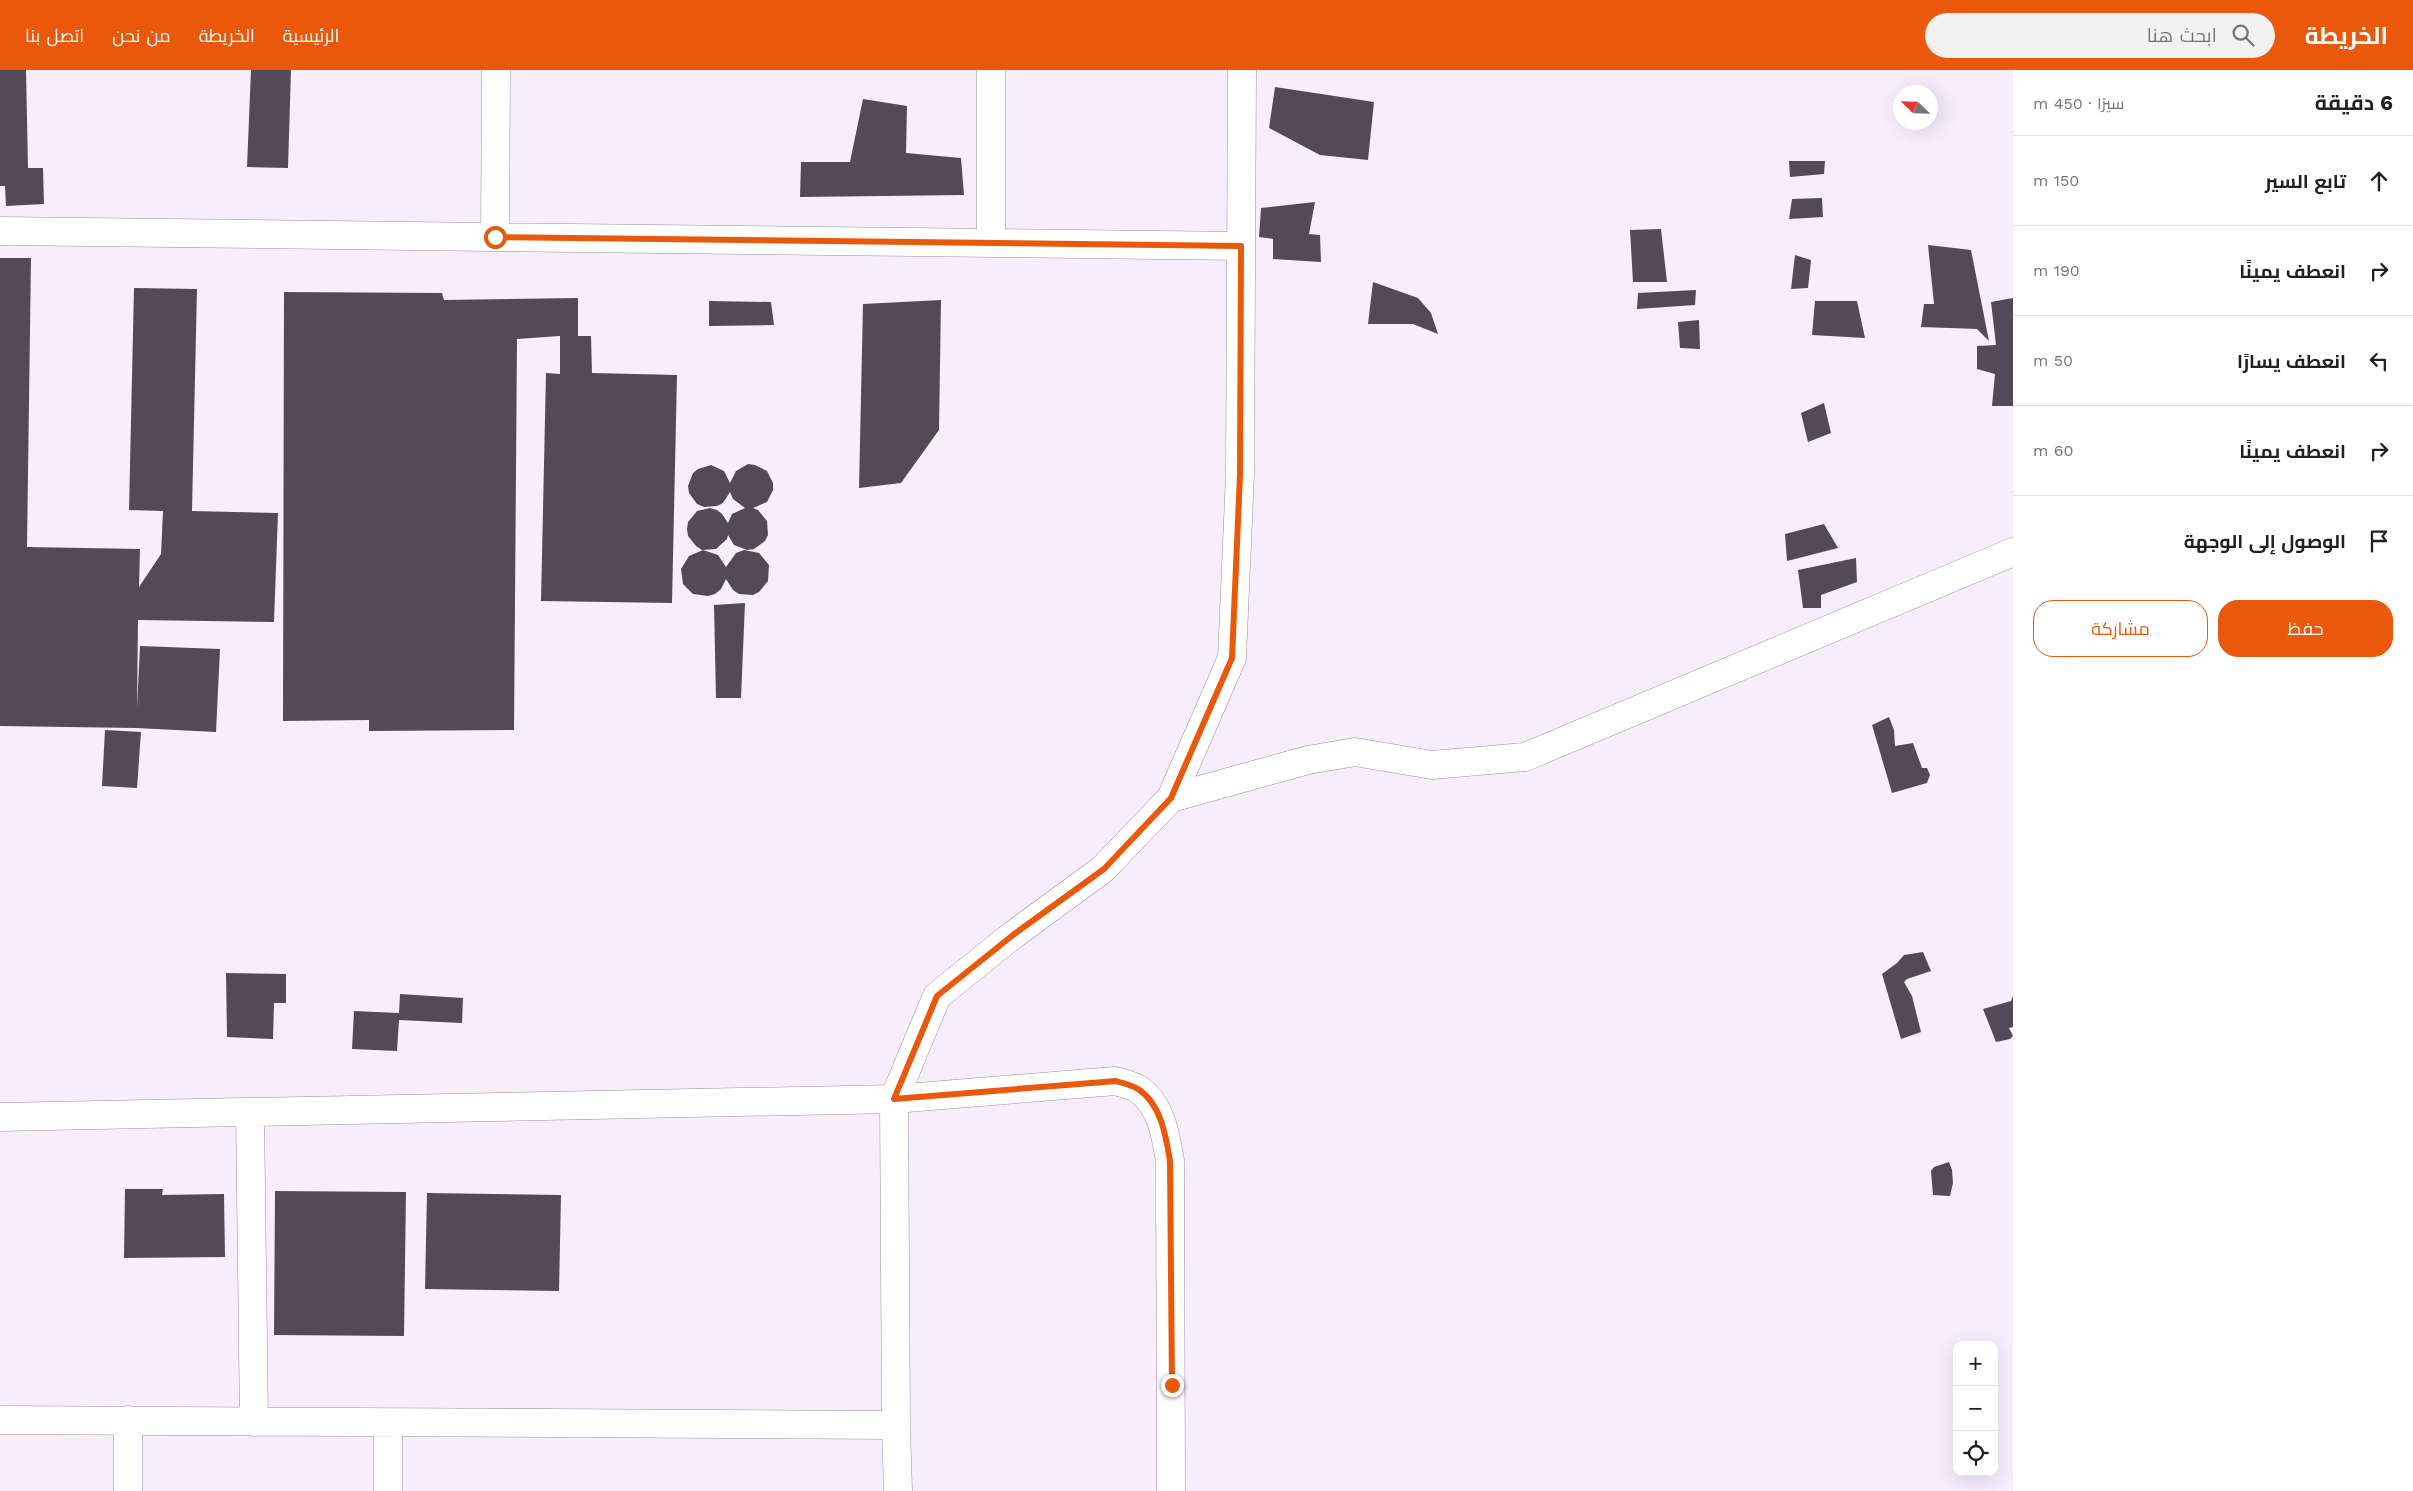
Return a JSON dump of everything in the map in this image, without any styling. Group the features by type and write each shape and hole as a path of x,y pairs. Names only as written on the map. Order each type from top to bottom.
{"street":[{"path":"495,237 496,70"},
{"path":"991,70 991,243"},
{"path":"898,1491 894,1099 937,996 1013,935 1104,869 1171,798 1232,658 1240,475 1242,70"},
{"path":"0,231 1241,246"},
{"path":"1171,798 1308,760 1355,752 1432,765 1524,757 2013,552"},
{"path":"0,1117 894,1099 1116,1081 1138,1089 1150,1102 1164,1126 1170,1161 1171,1491"},
{"path":"250,1113 254,1422"},
{"path":"0,1420 896,1424"},
{"path":"128,1420 128,1491"},
{"path":"388,1423 388,1491"}],"building":[{"path":"0,70 26,70 28,168 43,168 44,204 6,206 5,186 0,186"},
{"path":"251,70 291,70 288,168 247,167"},
{"path":"1275,87 1374,102 1368,160 1320,155 1269,128"},
{"path":"863,99 907,106 906,153 961,158 964,195 800,197 801,162 850,162"},
{"path":"1789,161 1825,161 1824,174 1790,177"},
{"path":"1822,198 1823,217 1789,219 1792,199"},
{"path":"1315,202 1309,234 1320,235 1321,262 1273,259 1273,239 1259,237 1261,208"},
{"path":"1661,229 1667,282 1633,282 1630,230"},
{"path":"1928,245 1971,250 1989,341 1977,329 1921,327 1924,304 1934,304"},
{"path":"1795,255 1811,260 1808,288 1791,289"},
{"path":"0,258 31,258 27,547 140,549 139,587 161,554 163,511 129,510 134,288 197,289 192,511 278,513 274,622 138,620 137,708 140,646 220,649 216,732 136,728 0,726"},
{"path":"1373,282 1418,298 1431,313 1438,334 1413,324 1368,324"},
{"path":"1696,290 1695,305 1637,309 1638,293"},
{"path":"284,292 442,293 444,300 578,298 578,336 591,336 592,373 677,375 672,603 541,601 546,373 560,374 560,336 517,339 514,730 369,731 369,720 283,721"},
{"path":"2013,298 2013,406 1992,406 1995,374 1977,369 1977,346 1996,345 1991,302"},
{"path":"941,300 939,430 901,483 859,488 863,304"},
{"path":"709,301 771,302 774,325 709,326"},
{"path":"1815,301 1857,301 1865,338 1812,335"},
{"path":"1699,320 1700,349 1680,348 1678,322"},
{"path":"1824,403 1831,433 1808,442 1801,413"},
{"path":"748,464 767,471 773,483 773,490 767,502 753,508 758,510 767,521 768,535 765,541 754,549 747,550 734,545 728,535 727,539 716,549 702,550 688,536 687,529 688,522 697,511 710,508 717,510 728,523 732,514 745,508 733,499 730,492 723,503 717,506 704,507 697,504 689,493 688,486 693,473 698,469 711,465 724,471 730,483 736,471"},
{"path":"1824,524 1838,548 1787,561 1785,534"},
{"path":"703,550 718,555 726,567 736,553 744,550 759,553 769,565 768,581 759,592 753,595 739,594 733,590 726,579 721,589 715,594 708,596 693,594 683,584 681,569 689,556"},
{"path":"1856,558 1857,582 1821,595 1821,608 1803,608 1798,570"},
{"path":"745,603 741,698 716,698 714,605"},
{"path":"1889,717 1894,730 1895,746 1913,743 1922,768 1927,768 1930,775 1927,783 1892,793 1872,725"},
{"path":"105,730 141,732 137,788 102,786"},
{"path":"1923,952 1931,971 1907,979 1904,982 1912,996 1921,1032 1901,1039 1882,974 1904,955"},
{"path":"226,973 286,974 286,1003 274,1003 273,1039 227,1037"},
{"path":"400,994 463,998 462,1023 399,1020 397,1051 352,1049 354,1011 399,1013"},
{"path":"2013,996 2013,1027 2009,1028 2013,1036 2010,1039 1996,1042 1983,1009 2011,1001"},
{"path":"1949,1162 1953,1183 1950,1196 1933,1195 1931,1171 1934,1167"},
{"path":"125,1189 163,1189 162,1195 224,1194 225,1257 124,1258"},
{"path":"275,1191 406,1192 404,1336 274,1335"},
{"path":"427,1193 561,1195 559,1291 425,1289"}],"route":[{"path":"495,237 1241,246 1240,475 1232,658 1171,798 1104,869 1013,935 937,996 894,1099 1116,1081 1138,1089 1150,1102 1164,1126 1170,1161 1172,1385"}]}
